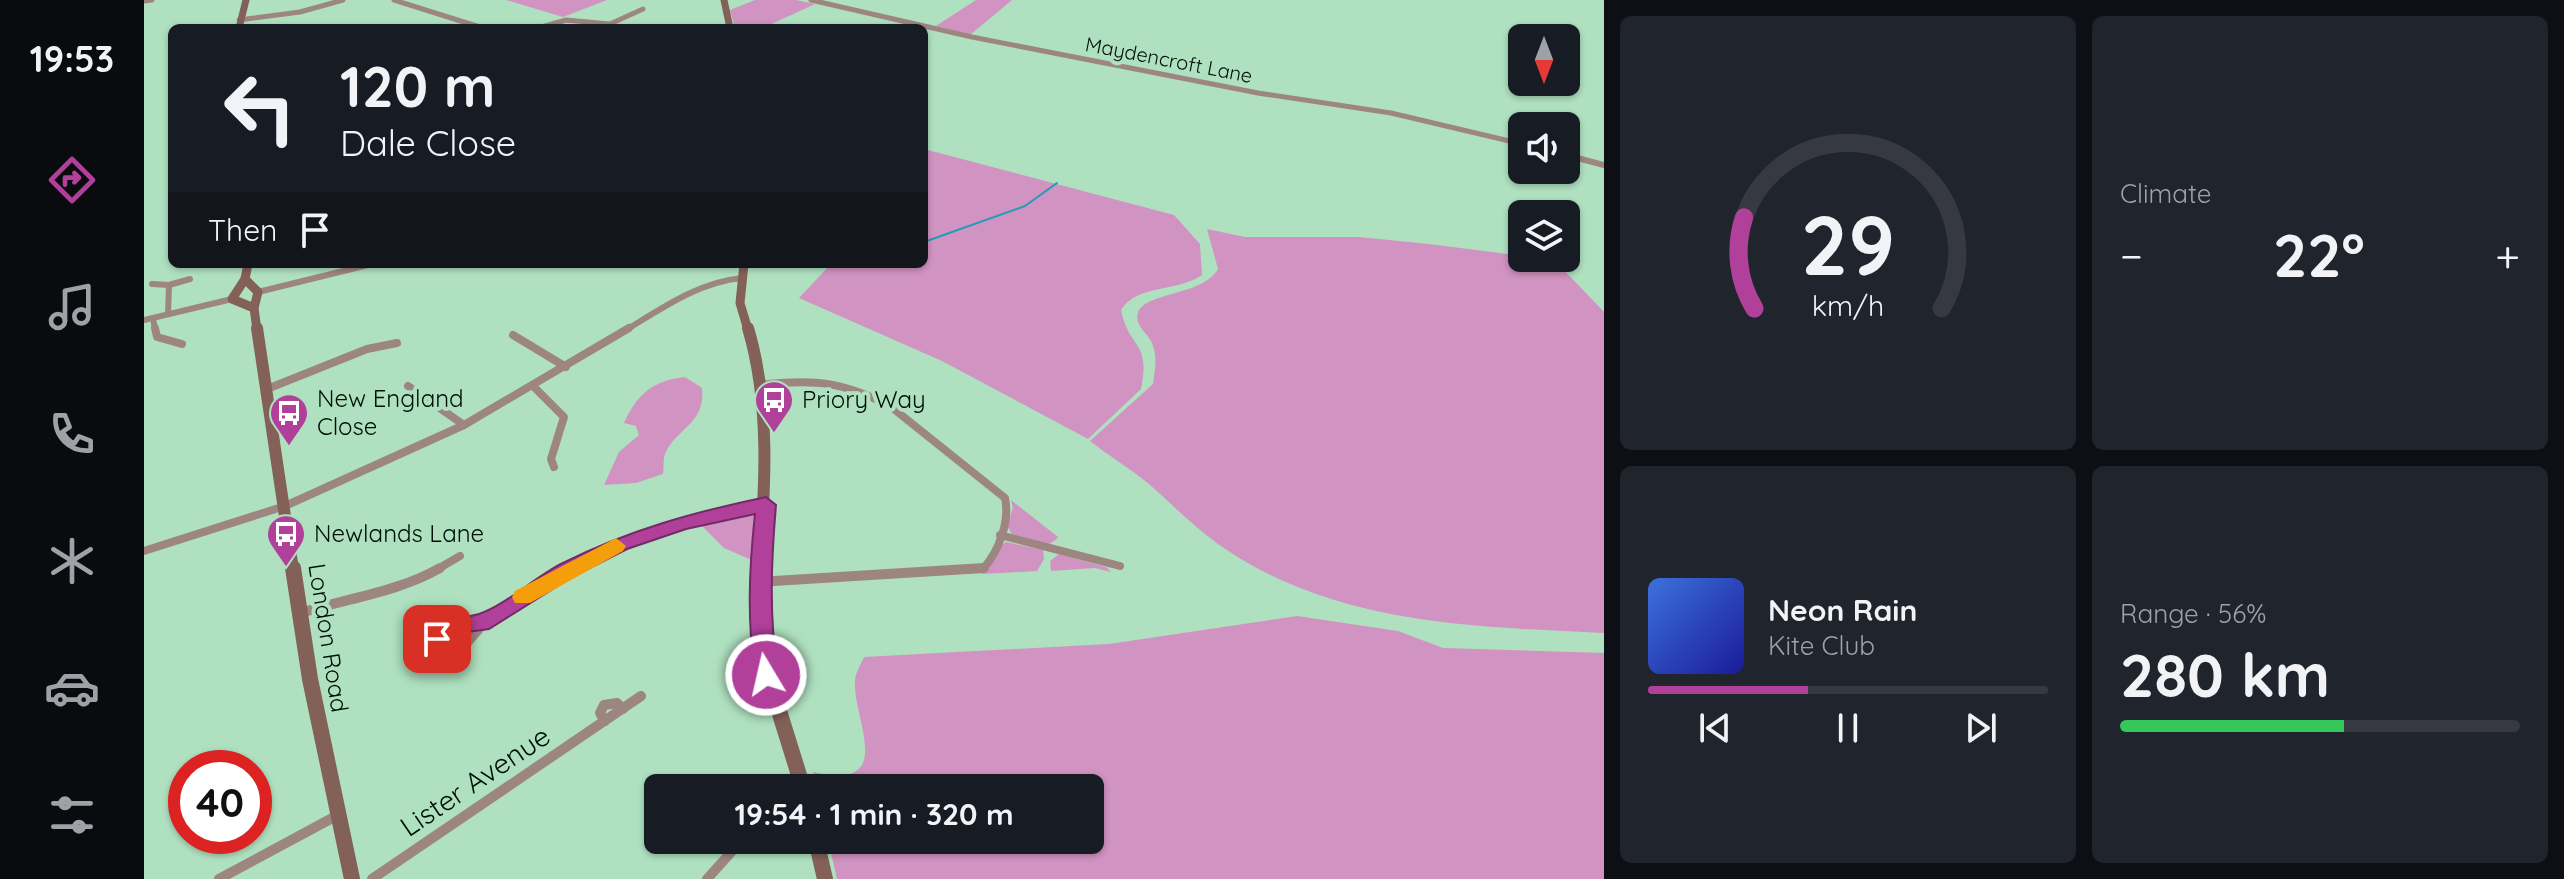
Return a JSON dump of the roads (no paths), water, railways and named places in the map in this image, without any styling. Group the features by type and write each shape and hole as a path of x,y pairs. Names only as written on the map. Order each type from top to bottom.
{"main road":[{"path":"239,24 246,0"},
{"path":"724,0 729,24"},
{"name":"London Road","path":"248,268 247,294 267,389 310,679 352,879"},
{"path":"743,271 740,303 754,347 760,385 766,505 758,582 761,653 795,774"},
{"path":"819,854 825,879"}],"street":[{"path":"144,1 152,0"},
{"path":"239,24 343,0"},
{"path":"394,0 470,24"},
{"name":"Maydencroft Lane","path":"811,0 915,24"},
{"path":"552,24 566,20 610,24 643,9"},
{"name":"Maydencroft Lane","path":"928,27 1273,96 1391,113 1508,141"},
{"path":"1580,159 1604,165"},
{"path":"182,344 157,337 148,319 355,268"},
{"path":"144,551 285,506 464,425 704,286 743,271"},
{"path":"152,284 169,285 190,279"},
{"path":"168,314 169,285"},
{"path":"513,335 566,367"},
{"path":"267,389 363,353 381,341 397,343"},
{"path":"758,582 979,569 989,564 1008,508 1005,498 890,406 830,380 760,385"},
{"path":"408,386 464,425"},
{"path":"534,387 564,417 551,459 554,467"},
{"path":"481,623 474,639 452,653 437,657 430,652 433,642 459,625 481,623 565,571 620,544 684,522 766,505"},
{"path":"1000,535 1120,566"},
{"path":"301,613 356,595 410,585 460,556"},
{"name":"Lister Avenue","path":"372,879 641,696"},
{"path":"219,879 338,815"},
{"path":"707,879 729,854"}],"waterway":[{"path":"928,241 1025,206 1057,183"}],"place":[{"name":"Priory Way","path":"774,434"},
{"name":"New England Close","path":"289,447"},
{"name":"Newlands Lane","path":"286,568"}]}
